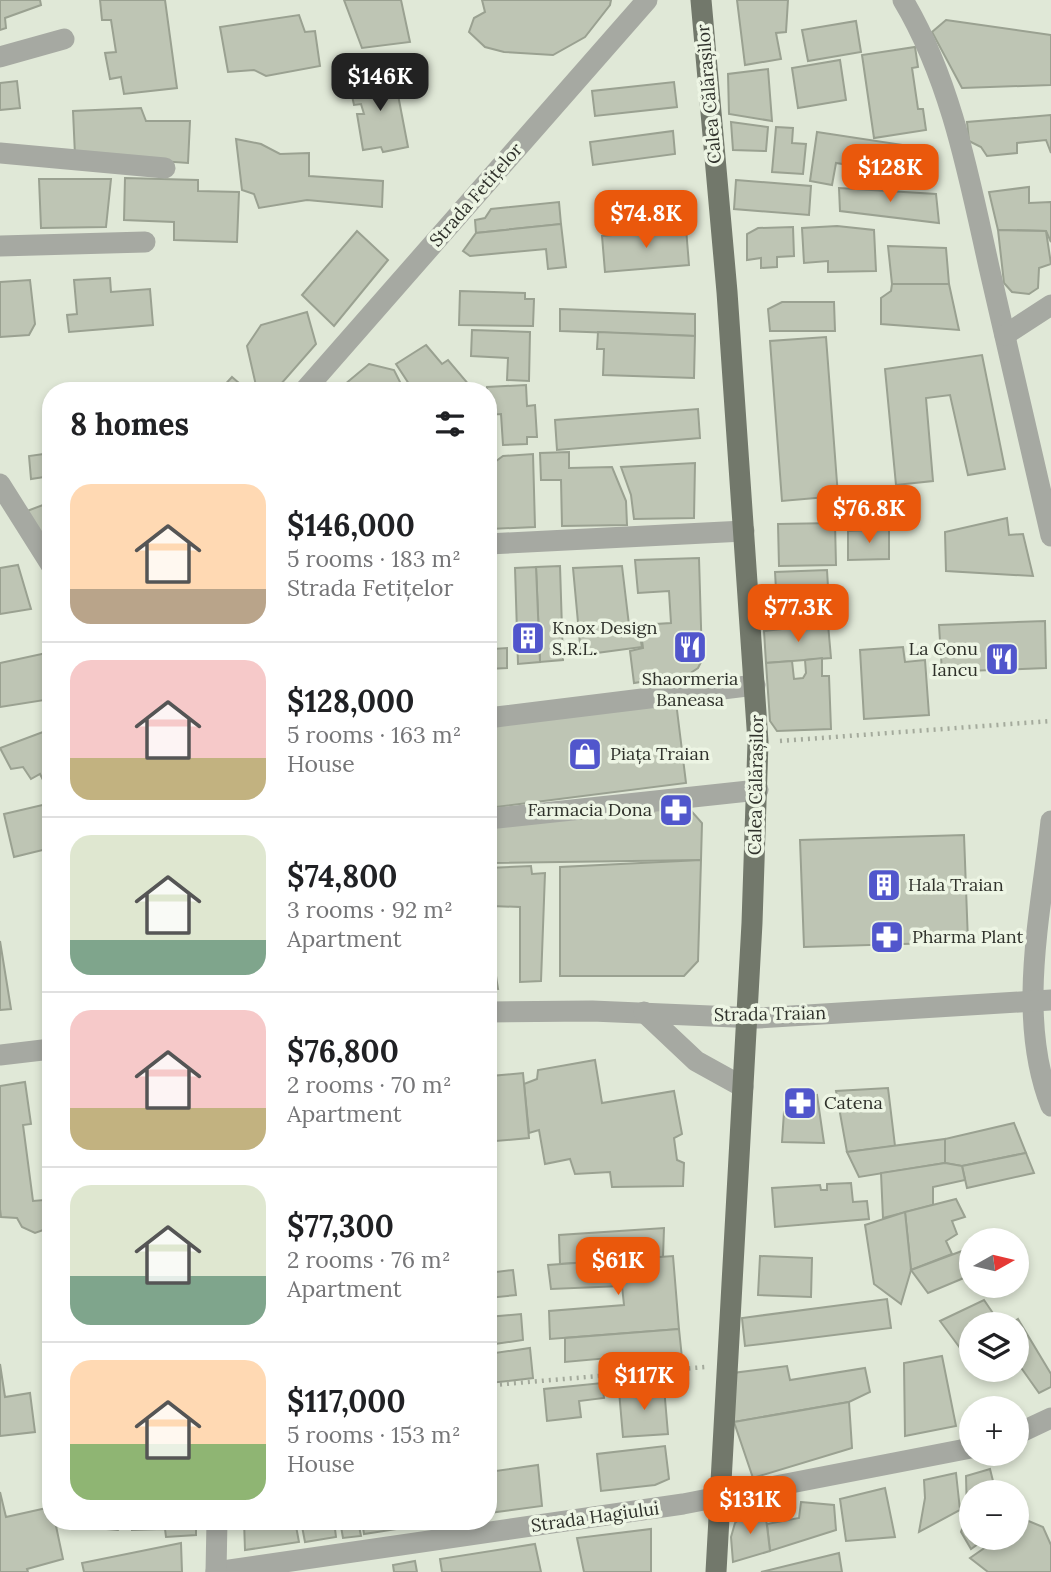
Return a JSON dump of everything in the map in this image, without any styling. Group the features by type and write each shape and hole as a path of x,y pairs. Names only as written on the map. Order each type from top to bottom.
{"main road":[{"name":"Calea Călărașilor","path":"701,0 727,292 758,742 743,1087 716,1572"}],"street":[{"name":"Strada Fetițelor","path":"312,382 647,0"},
{"path":"903,0 934,65 964,156 1051,536"},
{"path":"0,57 64,39"},
{"path":"0,153 164,169"},
{"path":"0,246 145,242"},
{"path":"1005,335 1051,306"},
{"path":"0,484 42,551"},
{"path":"497,544 744,531"},
{"path":"497,717 755,685"},
{"path":"497,818 758,790"},
{"path":"1051,821 1040,1067 1051,1106"},
{"name":"Strada Traian","path":"497,1012 644,1012 746,1017 1042,1000"},
{"path":"644,1012 696,1060 743,1087"},
{"path":"0,1055 42,1050"},
{"path":"1029,1428 1051,1418"},
{"name":"Strada Hagiului","path":"216,1572 720,1497 959,1450"},
{"path":"216,1572 217,1530"}],"path":[{"path":"758,742 1051,721"},
{"path":"497,1385 728,1366"}],"building":[{"path":"0,0 40,0 41,5 5,18 6,28 0,30"},
{"path":"100,0 165,0 177,88 124,94 121,77 110,79 105,53 116,52 111,20 102,20"},
{"path":"344,0 401,0 410,42 362,48"},
{"path":"482,0 611,0 585,37 553,55 504,52 485,47 469,32 474,18 485,12"},
{"path":"737,0 788,0 786,32 776,33 781,59 745,65"},
{"path":"299,15 305,32 315,31 320,66 266,76 254,70 228,72 220,27"},
{"path":"946,20 1051,35 1051,85 962,88 932,32"},
{"path":"856,21 861,52 808,61 802,30"},
{"path":"915,47 918,67 912,68 918,109 923,109 926,130 874,138 862,55"},
{"path":"840,60 846,100 798,108 792,68"},
{"path":"768,69 772,121 729,114 728,74"},
{"path":"394,74 408,147 383,152 381,147 363,150 357,114 364,114 361,104 354,105 349,82"},
{"path":"17,81 20,108 0,110 0,83"},
{"path":"674,82 677,107 595,116 592,91"},
{"path":"141,108 146,121 190,121 188,163 75,155 73,111"},
{"path":"1051,115 1051,153 1046,140 1017,143 1017,153 987,156 981,147 969,141 967,122"},
{"path":"731,122 768,127 766,151 733,150"},
{"path":"776,127 793,128 792,143 806,144 803,174 772,172"},
{"path":"673,131 675,154 593,165 590,142"},
{"path":"817,132 903,145 901,162 884,159 883,165 850,159 849,165 836,163 832,185 810,181"},
{"path":"236,139 261,144 280,154 309,153 309,176 383,181 382,207 307,200 259,208 254,194 242,190"},
{"path":"125,178 198,180 198,191 239,192 237,242 174,240 174,222 124,220"},
{"path":"39,179 111,179 106,227 41,228"},
{"path":"736,180 811,186 809,215 734,209"},
{"path":"1029,187 1029,203 1051,202 1051,242 1046,231 998,230 989,192"},
{"path":"839,188 936,194 939,223 840,211"},
{"path":"559,202 561,224 476,233 475,220 485,218 491,209"},
{"path":"561,224 566,267 548,269 546,249 470,256 463,251 476,233"},
{"path":"837,226 874,230 876,271 828,272 828,261 804,263 802,228"},
{"path":"793,227 794,256 777,257 777,267 761,268 761,258 747,260 747,234 758,228"},
{"path":"686,228 689,265 605,272 602,236"},
{"path":"998,230 1046,231 1051,264 1039,268 1038,288 1029,294 1012,292 1004,283"},
{"path":"357,231 388,260 334,326 302,295"},
{"path":"888,246 946,248 949,284 892,284"},
{"path":"110,278 111,292 150,289 153,325 69,332 67,315 77,314 74,280"},
{"path":"30,280 35,324 29,335 0,337 0,282"},
{"path":"892,284 949,284 959,330 881,324 881,298 891,291"},
{"path":"460,291 525,293 525,299 534,299 533,326 459,325"},
{"path":"782,302 834,302 835,331 770,331 768,309"},
{"path":"560,309 695,314 695,336 560,331"},
{"path":"307,312 316,344 283,382 255,382 247,346 261,325"},
{"path":"472,330 530,332 529,381 507,380 508,358 471,356"},
{"path":"598,332 695,336 694,378 603,375 604,349 597,349"},
{"path":"826,337 838,496 782,501 770,341"},
{"path":"426,345 442,364 448,360 467,382 408,382 396,364"},
{"path":"982,355 1005,469 968,475 950,395 926,398 933,481 896,485 885,369"},
{"path":"369,364 394,370 400,382 348,382"},
{"path":"526,385 527,406 535,405 537,437 527,437 527,444 503,445 501,414 497,414 497,386"},
{"path":"698,409 700,438 557,450 555,420"},
{"path":"569,452 569,468 612,467 626,501 627,525 562,526 561,480 541,480 540,453"},
{"path":"42,454 42,477 31,479 29,456"},
{"path":"533,454 535,527 497,529 497,460 503,456"},
{"path":"695,463 694,518 634,519 631,495 621,467"},
{"path":"42,505 42,538 27,511"},
{"path":"1007,518 1009,535 1023,534 1033,576 946,571 945,532"},
{"path":"835,523 836,565 779,566 778,524"},
{"path":"889,529 889,559 848,560 848,531"},
{"path":"699,558 702,660 698,668 689,674 634,683 630,651 643,648 640,625 671,623 669,591 638,593 635,560"},
{"path":"18,565 31,609 0,614 0,568"},
{"path":"560,566 563,660 540,662 536,567"},
{"path":"622,566 629,625 638,625 642,647 581,655 573,568"},
{"name":"Knox Design S.R.L.","path":"536,567 540,662 518,664 515,568"},
{"path":"827,570 829,604 777,607 775,572"},
{"path":"1045,621 1046,668 942,672 939,625"},
{"path":"828,624 831,658 766,663 764,631"},
{"path":"903,647 905,662 925,660 929,715 864,719 860,650"},
{"path":"507,648 507,668 497,669 497,649"},
{"path":"42,654 42,700 0,707 0,663"},
{"path":"822,658 822,676 829,676 831,729 777,731 770,721 766,663 792,661 794,679 803,678 806,673 805,660"},
{"name":"Piața Traian","path":"676,702 686,783 497,807 497,724"},
{"path":"42,732 42,778 40,774 31,779 23,767 11,769 0,748"},
{"path":"42,805 42,850 14,857 4,814"},
{"path":"686,805 702,823 701,860 497,863 497,821"},
{"name":"Hala Traian","path":"964,835 968,942 804,947 800,840"},
{"path":"701,860 698,961 684,976 560,976 560,867"},
{"path":"531,866 532,874 545,873 541,981 520,982 520,907 497,906 497,868"},
{"path":"0,941 11,1009 0,1010"},
{"path":"595,1060 602,1103 674,1091 682,1134 674,1138 677,1160 684,1163 683,1186 612,1187 610,1172 575,1174 570,1159 545,1164 539,1130 529,1133 524,1084 537,1079 538,1070"},
{"path":"523,1073 529,1138 497,1141 497,1075"},
{"path":"25,1082 31,1124 23,1125 33,1201 42,1200 42,1230 35,1233 22,1227 17,1218 1,1217 0,1086"},
{"path":"888,1088 895,1146 847,1152 836,1091"},
{"path":"817,1095 824,1143 782,1142 784,1112 795,1099"},
{"path":"1014,1123 1026,1153 962,1166 945,1163 945,1139"},
{"path":"945,1139 945,1163 859,1177 847,1152"},
{"path":"1026,1153 1034,1173 967,1188 962,1166"},
{"path":"945,1163 962,1166 965,1180 933,1187 933,1205 883,1218 881,1173"},
{"path":"851,1183 853,1202 867,1201 869,1219 775,1227 772,1188 820,1185 821,1190 827,1190 827,1184"},
{"path":"956,1199 965,1217 952,1221 957,1234 946,1241 952,1254 911,1270 905,1212"},
{"path":"905,1212 911,1270 901,1304 874,1284 865,1225"},
{"path":"664,1228 663,1257 560,1264 559,1235"},
{"path":"959,1252 959,1280 928,1293 911,1270"},
{"path":"673,1256 679,1329 550,1339 549,1311 624,1305 622,1286 551,1289 548,1265"},
{"path":"760,1256 812,1258 811,1297 758,1295"},
{"path":"513,1270 516,1295 497,1297 497,1272"},
{"path":"887,1299 891,1328 745,1346 742,1318"},
{"path":"984,1300 992,1312 959,1312 959,1347 940,1321"},
{"path":"521,1314 523,1340 497,1344 497,1316"},
{"path":"679,1329 682,1358 643,1361 642,1355 565,1362 565,1338"},
{"path":"1029,1337 1051,1374 1051,1387 1039,1393 1029,1379"},
{"path":"530,1348 533,1378 497,1382 497,1353"},
{"path":"942,1356 956,1426 905,1436 904,1363"},
{"path":"0,1364 5,1397 30,1393 35,1432 0,1436"},
{"path":"787,1366 790,1380 865,1368 870,1392 849,1402 734,1422 733,1373"},
{"path":"602,1383 604,1398 579,1401 581,1417 547,1421 544,1389"},
{"path":"664,1387 668,1434 623,1437 619,1391"},
{"path":"849,1402 852,1448 753,1478 734,1422"},
{"path":"665,1446 669,1479 655,1485 601,1491 597,1454"},
{"path":"538,1465 542,1506 497,1512 497,1471"},
{"path":"990,1469 993,1480 966,1480 966,1476"},
{"path":"956,1473 959,1511 919,1532 925,1498 924,1480"},
{"path":"885,1488 895,1537 846,1541 840,1499"},
{"path":"0,1492 6,1517 42,1509 42,1530 57,1530 63,1559 27,1569 28,1572 0,1572"},
{"path":"801,1502 834,1505 836,1530 770,1551 767,1524 799,1518"},
{"path":"765,1510 770,1551 733,1562 731,1537 735,1523 744,1515"},
{"path":"1029,1521 1043,1527 1051,1545 1051,1572 988,1572 970,1558 982,1550 1029,1550"},
{"path":"651,1529 651,1572 584,1572 577,1538"},
{"path":"165,1530 196,1530 196,1535 166,1537"},
{"path":"244,1530 297,1530 299,1542 245,1550"},
{"path":"303,1530 335,1530 336,1537 305,1542"},
{"path":"342,1530 360,1530 361,1536 343,1538"},
{"path":"363,1530 390,1530 364,1534"},
{"path":"181,1543 182,1572 84,1572 82,1563"},
{"path":"535,1544 541,1572 442,1572 440,1559"},
{"path":"839,1553 842,1572 761,1572"},
{"path":"415,1561 417,1572 394,1572 393,1565"}],"place":[{"name":"Knox Design S.R.L.","path":"528,638"},
{"name":"Shaormeria Baneasa","path":"690,647"},
{"name":"La Conu Iancu","path":"1002,659"},
{"name":"Piața Traian","path":"585,754"},
{"name":"Farmacia Dona","path":"676,810"},
{"name":"Hala Traian","path":"884,885"},
{"name":"Pharma Plant","path":"887,937"},
{"name":"Catena","path":"800,1103"}]}
